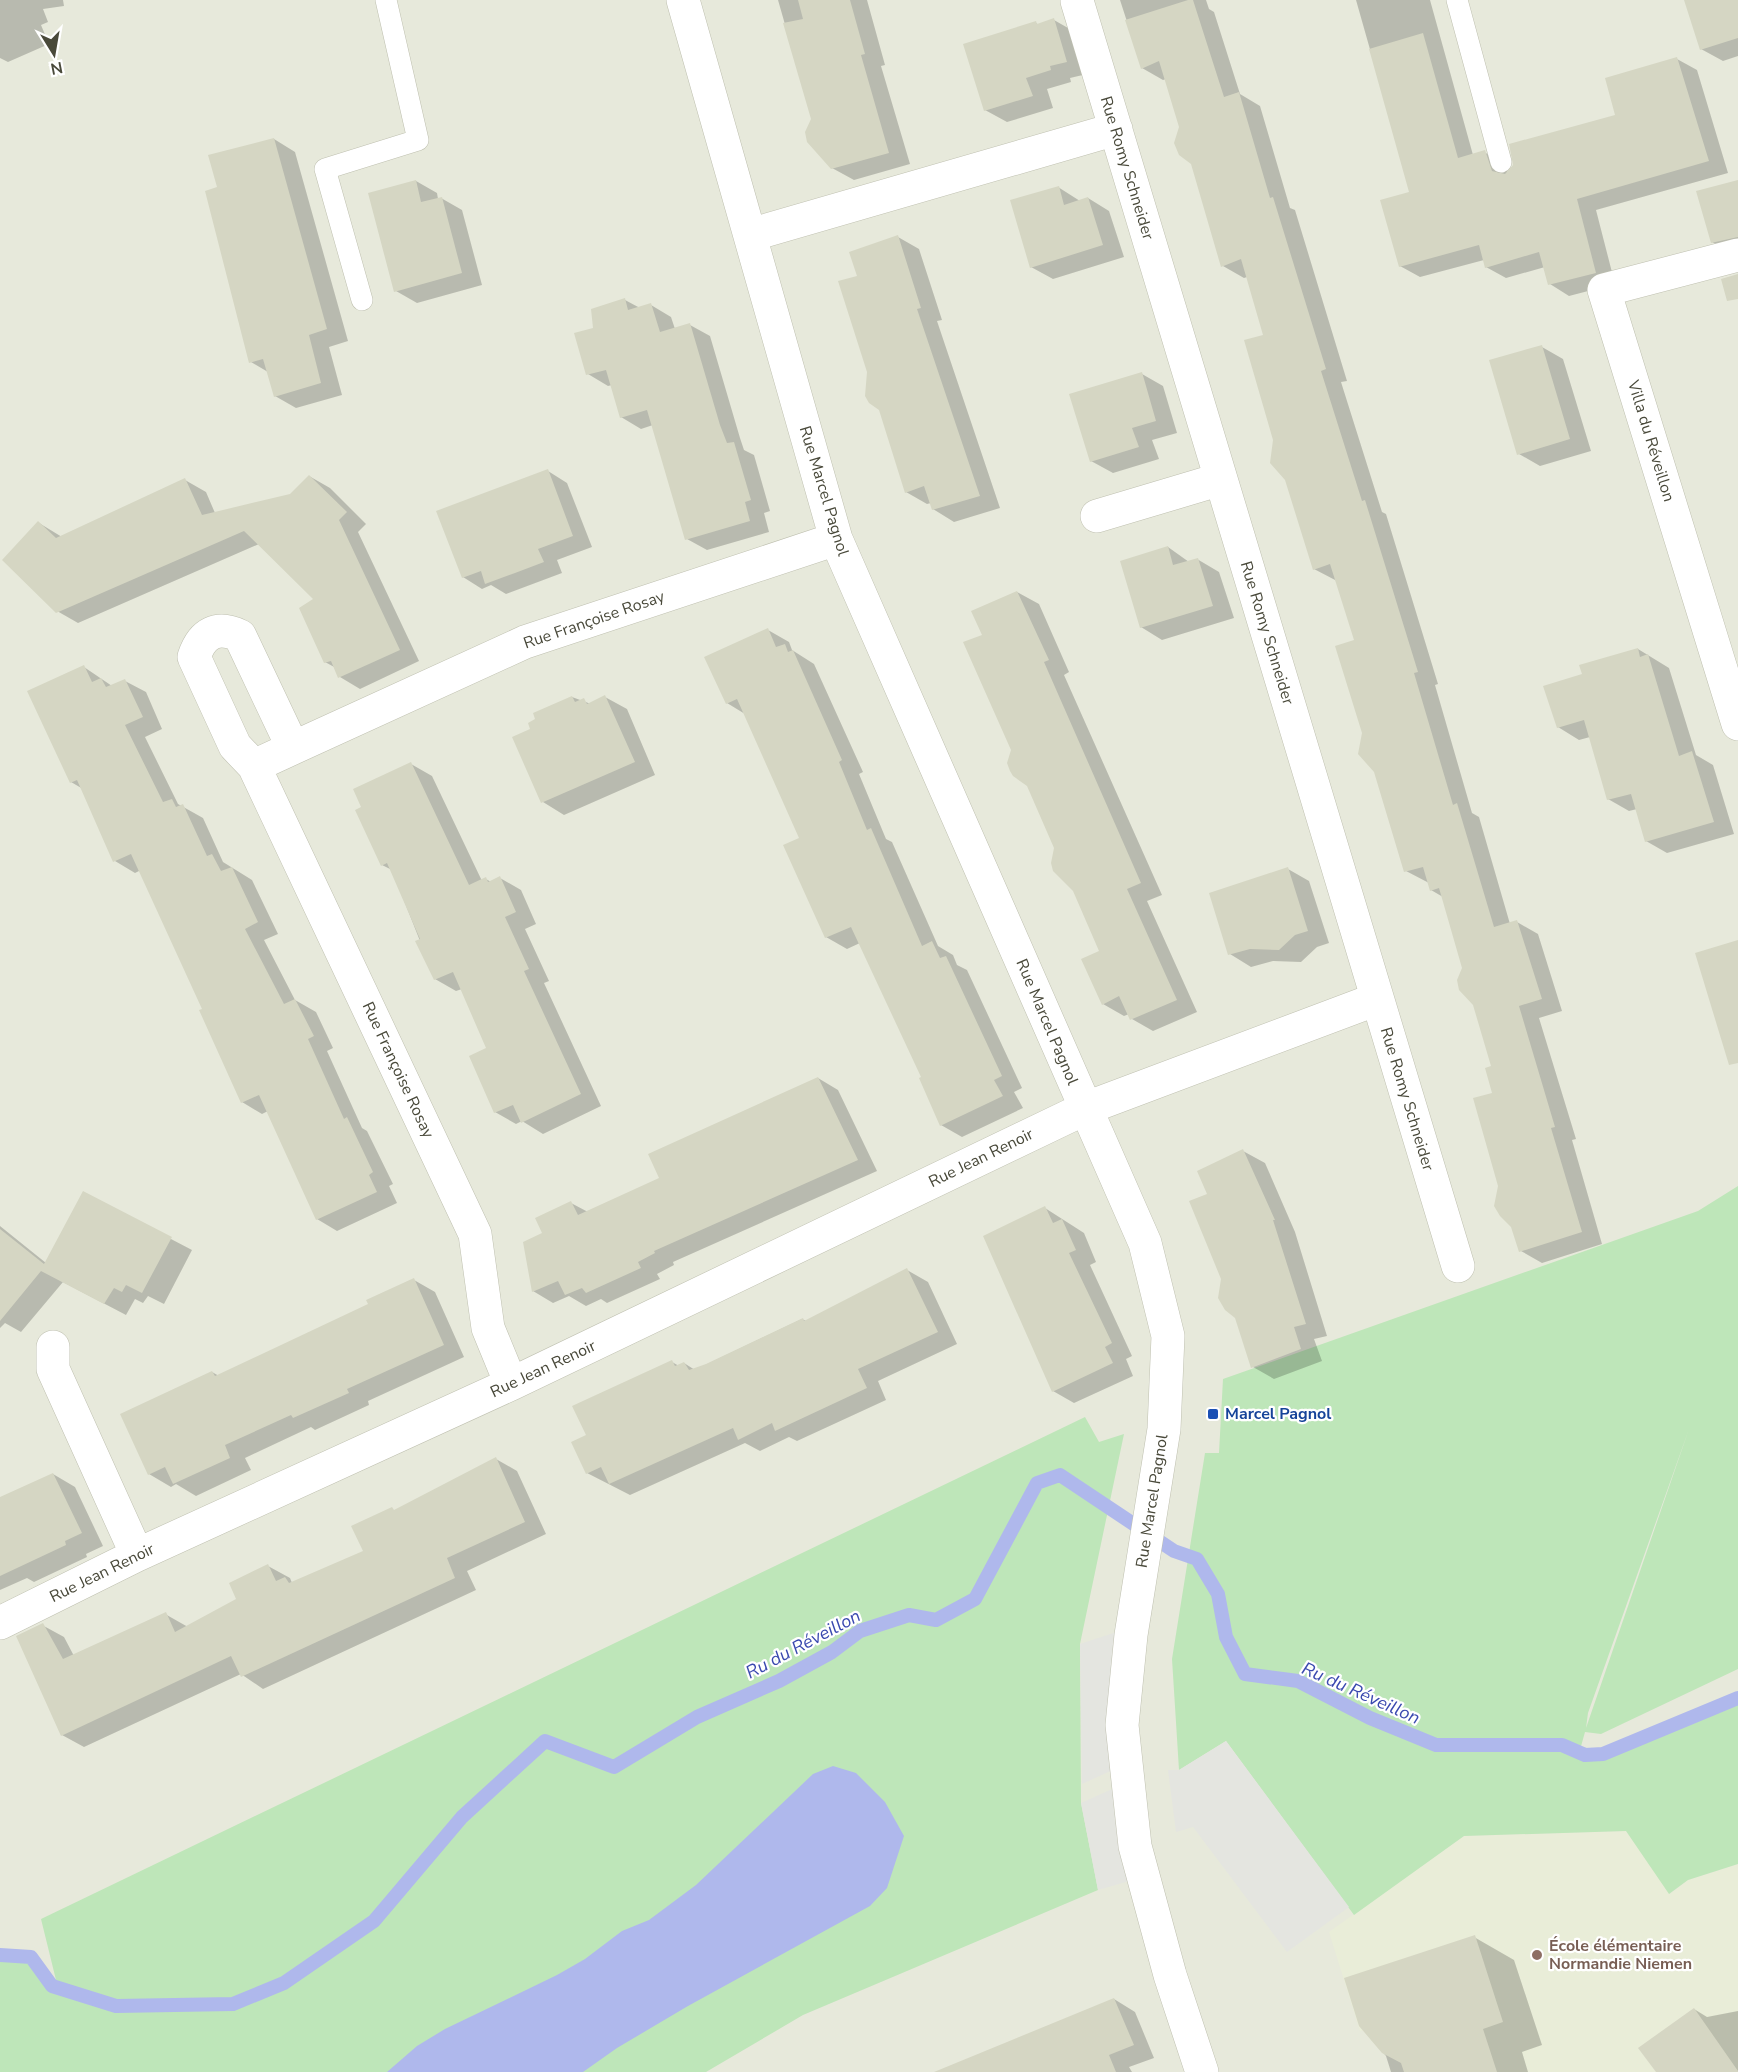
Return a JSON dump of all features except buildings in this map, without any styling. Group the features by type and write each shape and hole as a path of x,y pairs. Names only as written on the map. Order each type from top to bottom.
{"street":[{"name":"Rue Marcel Pagnol","path":"683,0 836,539 1084,1109 1145,1243 1168,1336 1164,1429 1131,1635 1122,1725 1134,1839 1170,1975 1202,2072"},
{"name":"Rue Romy Schneider","path":"1077,1 1458,1266"},
{"path":"750,235 1116,129"},
{"name":"Villa du Réveillon","path":"1738,255 1604,290 1738,724"},
{"path":"1097,516 1221,479"},
{"name":"Rue Françoise Rosay","path":"254,766 525,642 836,539"},
{"name":"Rue Françoise Rosay","path":"293,748 240,636 227,630 212,632 198,644 194,657 235,746 254,766 476,1234 489,1328 511,1384"},
{"name":"Rue Jean Renoir","path":"0,1623 137,1555 511,1384 1084,1109 1377,999"},
{"path":"53,1347 53,1369 137,1555"}],"lane":[{"path":"362,300 325,169 418,140 386,0"},
{"path":"1457,0 1501,162"}],"shaded area":[{"path":"0,0 1738,0 1738,2072 0,2072"},
{"path":"1132,1627 1126,1764 1082,1784 1080,1644"},
{"path":"1226,1741 1349,1907 1287,1952 1193,1827 1176,1832 1168,1770 1179,1770"},
{"path":"1128,1782 1143,1877 1098,1890 1081,1803"},
{"name":"École élémentaire Normandie Niemen","path":"1626,1831 1670,1894 1688,1880 1738,1864 1738,2072 1404,2072 1398,2054 1387,2055 1381,2052 1372,2027 1360,2031 1329,1932 1464,1836"}],"green space":[{"path":"1738,1186 1738,1669 1601,1734 1585,1732 1578,1757 1596,1761 1626,1751 1670,1727 1738,1701 1738,1864 1688,1880 1669,1894 1626,1831 1464,1836 1354,1915 1226,1741 1179,1770 1172,1659 1205,1453 1219,1453 1223,1379 1698,1211","holes":["1689,1429 1586,1728 1588,1713"]},
{"path":"1085,1417 1099,1442 1124,1434 1080,1644 1081,1803 1098,1890 803,2015 706,2072 0,2072 0,1953 35,1955 56,1980 41,1919"}],"water":[{"path":"833,1766 856,1773 885,1802 904,1836 887,1888 870,1906 688,2006 617,2048 583,2072 387,2072 417,2046 445,2029 557,1975 585,1959 622,1931 649,1920 696,1885 813,1774"}],"waterway":[{"name":"Ru du Réveillon","path":"0,1955 31,1957 52,1986 116,2006 233,2004 284,1983 374,1921 462,1817 545,1741 614,1767 697,1717 779,1681 832,1652 860,1631 909,1615 936,1620 975,1599 1037,1483 1060,1475 1174,1551 1197,1559 1218,1594 1226,1637 1245,1674 1298,1681 1370,1718 1436,1745 1562,1745 1585,1755 1603,1754 1738,1698"}],"place":[{"name":"Marcel Pagnol","path":"1213,1414"},
{"name":"École élémentaire Normandie Niemen","path":"1537,1955"}]}
